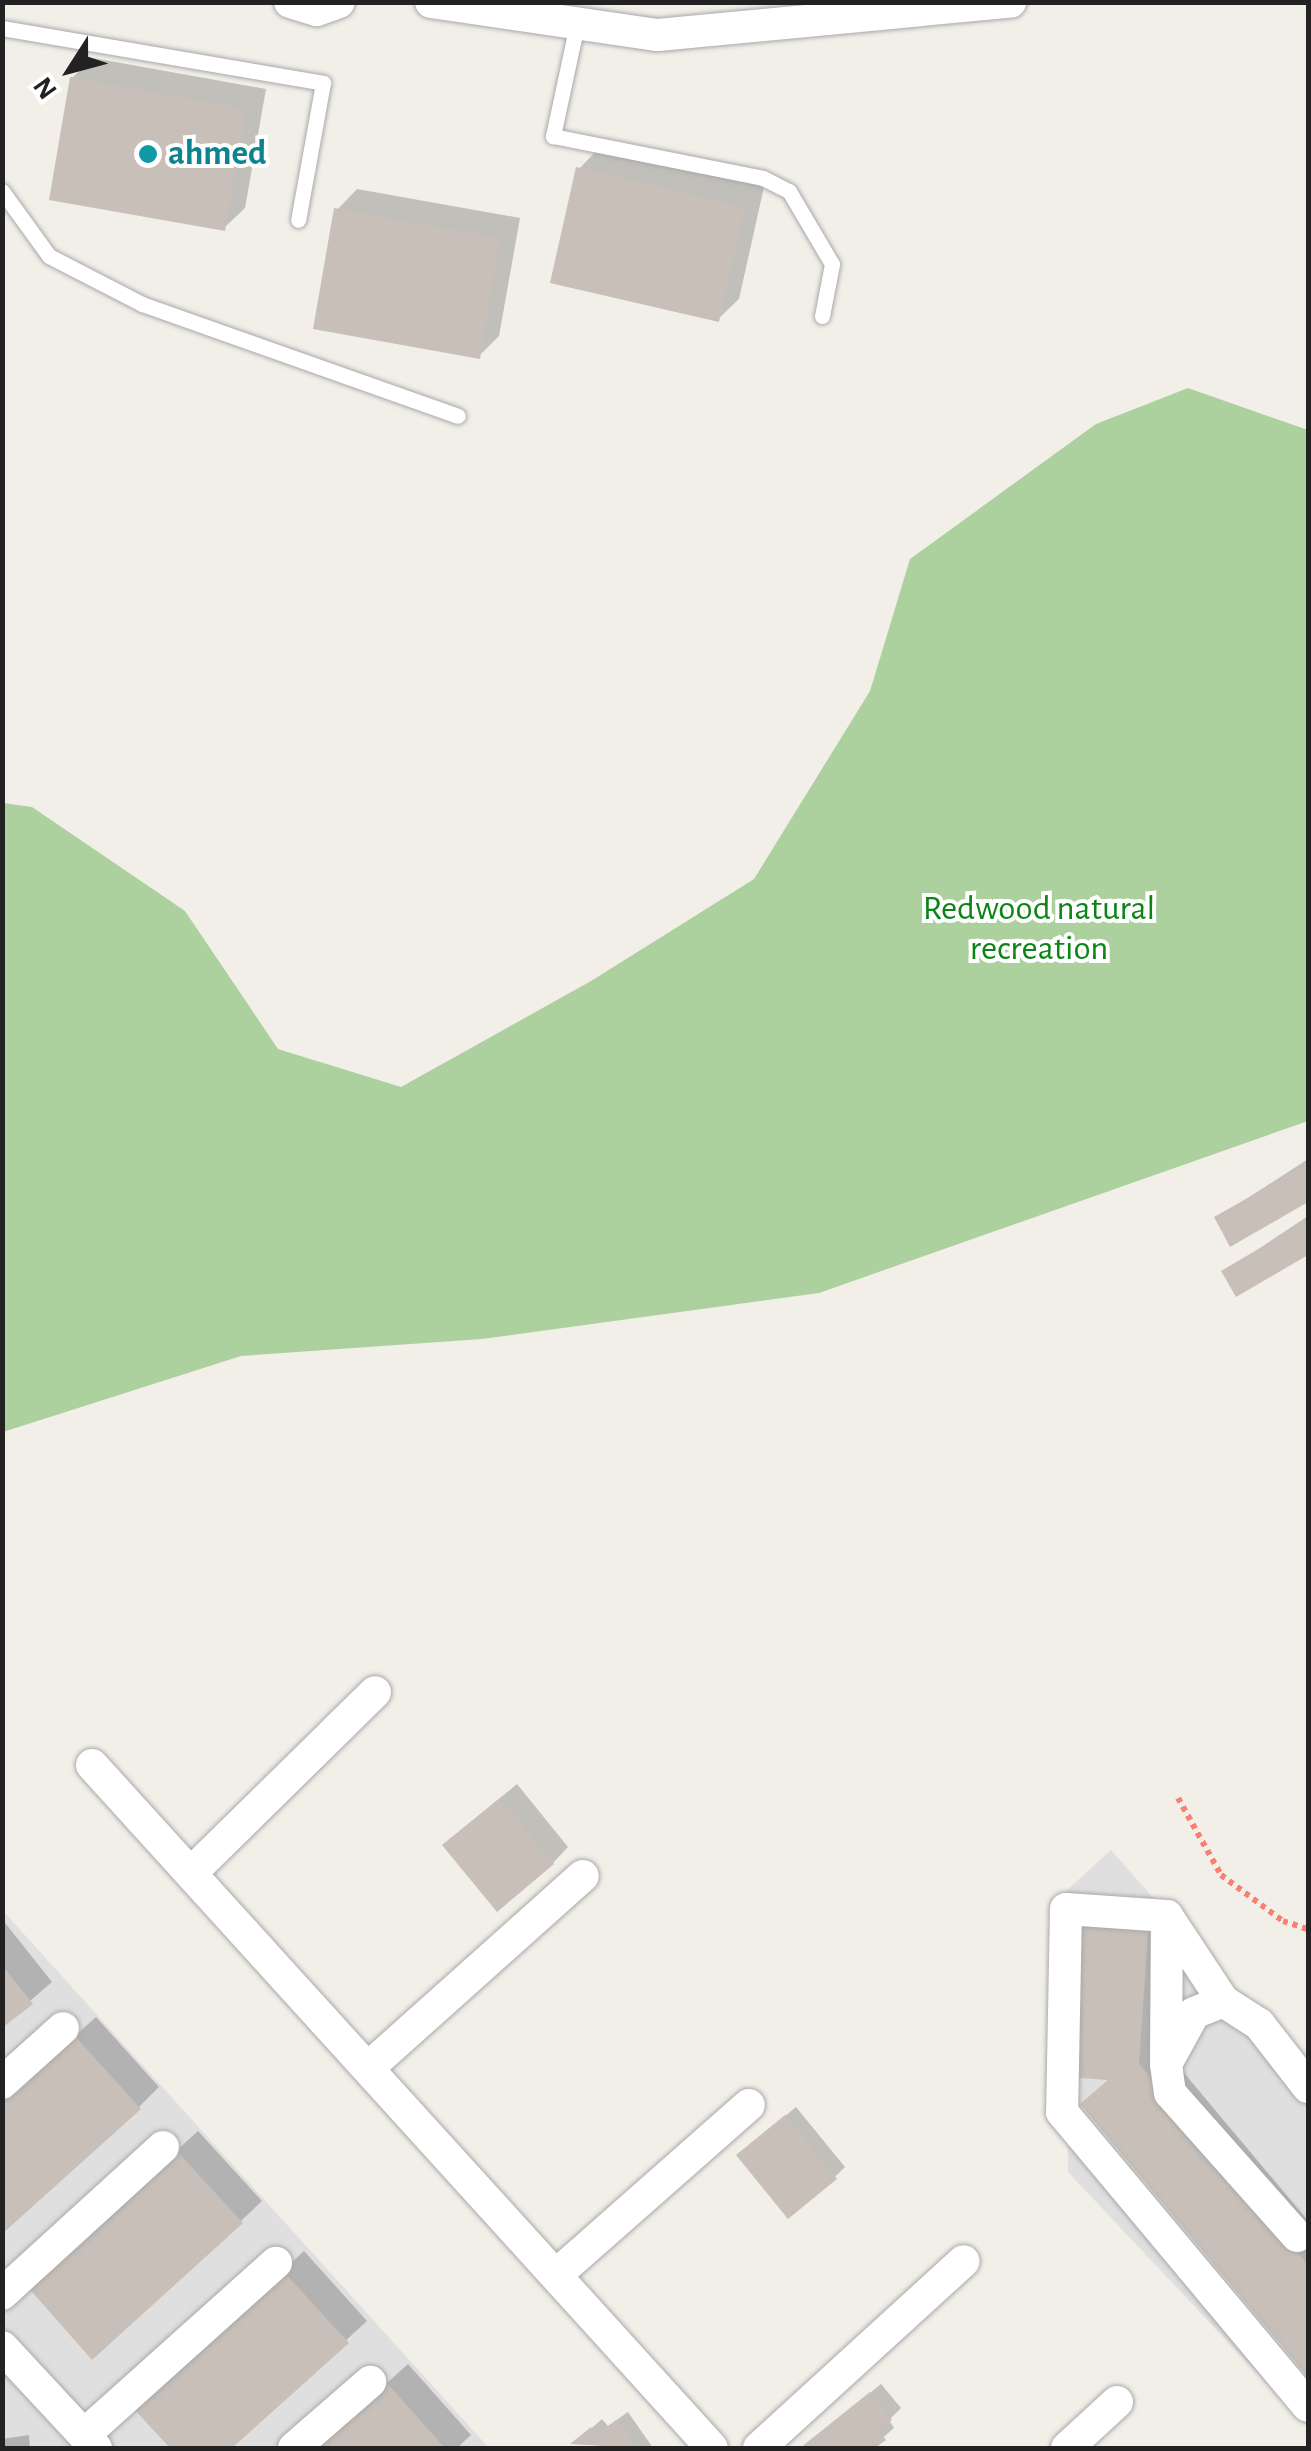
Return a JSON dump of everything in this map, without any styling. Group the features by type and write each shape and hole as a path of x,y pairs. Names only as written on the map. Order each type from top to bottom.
{"street":[{"path":"290,2 316,10 338,2"},
{"path":"432,2 658,35 1010,2"},
{"path":"190,1873 375,1692"},
{"path":"92,1765 712,2448"},
{"path":"368,2068 583,1876"},
{"path":"1167,1916 1066,1909 1062,2112 1308,2406"},
{"path":"1167,1916 1223,2001 1259,2024 1308,2088"},
{"path":"1167,1916 1170,2093 1305,2237"},
{"path":"1167,2062 1194,2013 1223,2001"},
{"path":"2,2083 63,2028"},
{"path":"556,2276 749,2105"},
{"path":"2,2294 163,2147"},
{"path":"759,2448 964,2261"},
{"path":"2,2347 90,2442 276,2263"},
{"path":"294,2448 370,2382"},
{"path":"1068,2448 1117,2402"}],"lane":[{"path":"576,24 554,136 764,178 789,191 832,264 822,316"},
{"path":"2,28 322,83 298,220"},
{"path":"2,191 50,256 142,304 458,416"}],"path":[{"path":"1178,1798 1222,1874 1283,1921 1308,1929"}],"shaded area":[{"path":"1111,1850 1308,2073 1308,2427 1068,2172 1066,1891"},
{"path":"3,1911 489,2448 3,2448"}],"green space":[{"name":"Redwood natural recreation","path":"1188,388 1308,430 1308,1121 819,1293 482,1339 241,1356 3,1432 3,803 32,807 185,911 278,1049 401,1087 591,981 754,879 870,691 910,559 1096,424"}],"building":[{"name":"ahmed","path":"70,77 246,109 225,231 49,200"},
{"path":"576,167 745,207 719,322 550,283"},
{"path":"334,208 500,238 480,359 313,329"},
{"path":"1308,1164 1308,1202 1230,1247 1214,1217"},
{"path":"1308,1220 1308,1255 1236,1297 1221,1271"},
{"path":"500,1798 554,1864 497,1912 442,1845"},
{"path":"1077,1915 1149,1920 1139,2064 1308,2265 1308,2377 1080,2104 1108,2080 1066,2077"},
{"path":"2,1965 33,2004 2,2028"},
{"path":"74,2035 141,2109 2,2234 2,2100"},
{"path":"785,2115 837,2179 788,2219 736,2155"},
{"path":"176,2150 243,2223 92,2360 26,2285"},
{"path":"282,2270 349,2343 232,2448 170,2448 131,2406"},
{"path":"386,2382 445,2448 313,2448"},
{"path":"870,2392 892,2420 879,2431 886,2440 875,2448 800,2448"},
{"path":"616,2420 639,2448 570,2444 591,2427 597,2435"}],"place":[{"name":"ahmed","path":"148,154"}]}
